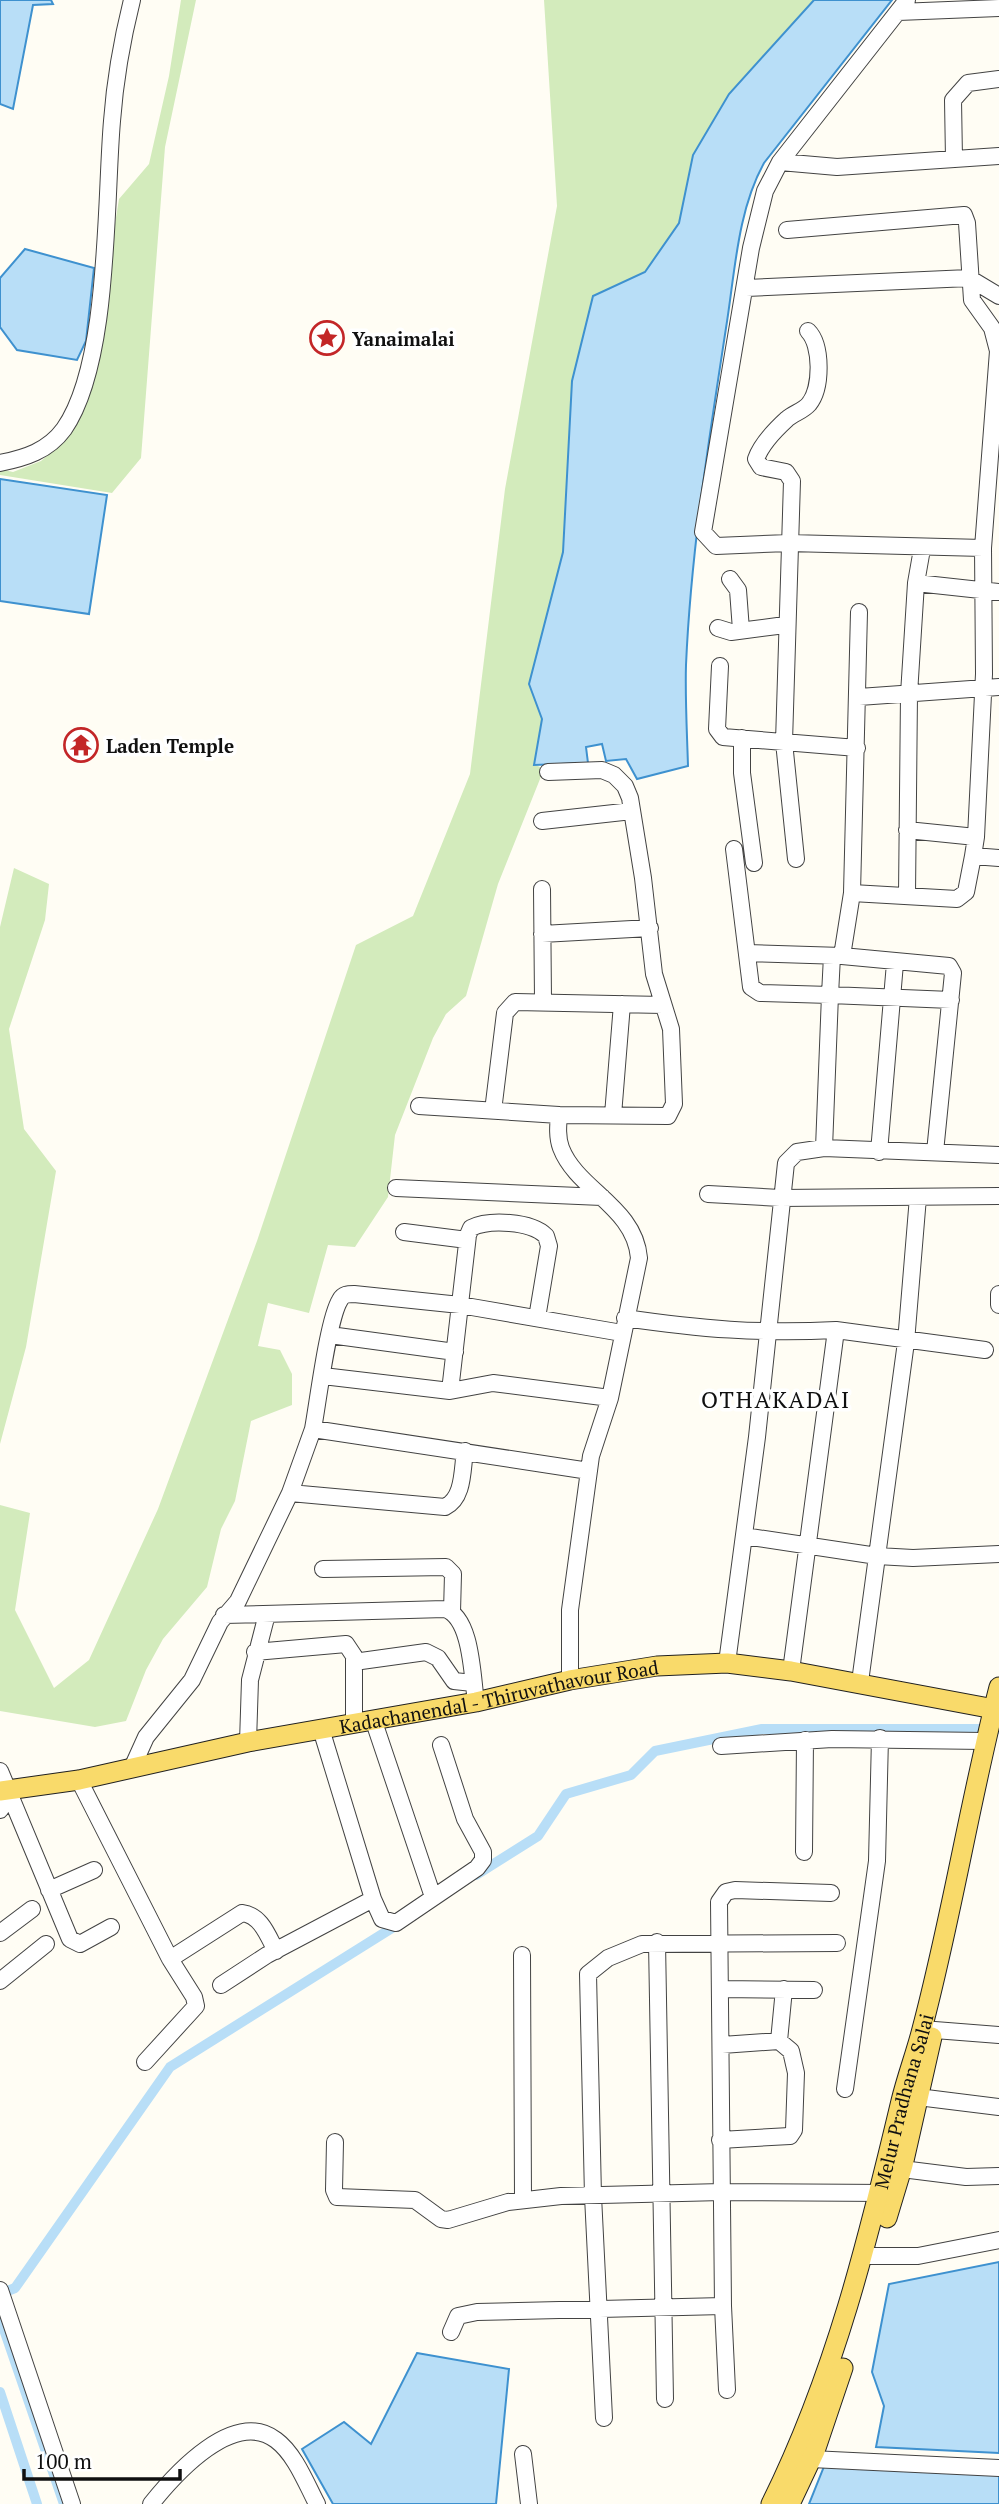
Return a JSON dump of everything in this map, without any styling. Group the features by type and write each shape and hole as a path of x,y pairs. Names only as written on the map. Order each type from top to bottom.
{"main road":[{"name":"Kadachanendal - Thiruvathavour Road","path":"6,1792 79,1780 248,1742 363,1721 475,1692 657,1666 727,1663 860,1682 994,1729"},
{"name":"Melur Pradhana Salai","path":"887,2193 902,2169 918,2097 928,2030 994,1729 999,1687"},
{"name":"Melur Pradhana Salai","path":"790,2504 811,2459 857,2325 870,2256 887,2193 902,2097 928,2030"},
{"name":"Melur Pradhana Salai","path":"771,2504 797,2452 870,2256"}],"street":[{"path":"0,463 32,455 54,440 65,428 84,379 97,331 112,117 132,0"},
{"path":"983,548 789,543 716,546 703,532 765,191 780,162 902,6 999,8"},
{"path":"954,159 953,100 968,83 999,79"},
{"path":"780,162 837,167 999,156"},
{"path":"788,230 964,215 968,229 972,300 996,338 998,363 983,548 992,592 991,688 976,837 968,885 963,897 957,900 852,893"},
{"path":"746,288 969,278 999,296"},
{"path":"796,859 784,741 785,625 792,481 786,472 761,467 756,458 781,425 812,401 819,356 817,344 808,331"},
{"path":"907,895 909,694 916,583 922,548"},
{"path":"730,579 738,590 741,630"},
{"path":"916,583 992,592"},
{"path":"824,1148 830,995 852,893 859,697 859,612"},
{"path":"718,628 741,630 785,625"},
{"path":"720,666 717,729 723,737 857,748"},
{"path":"859,697 991,688"},
{"path":"742,738 742,773 754,863"},
{"path":"419,1106 661,1119 673,1112 673,1043 654,974 650,928 632,811 625,786 614,775 602,770 548,772"},
{"path":"542,821 632,811"},
{"path":"907,830 976,837"},
{"path":"734,849 749,982 754,990 951,1000"},
{"path":"973,856 999,858"},
{"path":"542,889 543,1000"},
{"path":"542,934 650,928"},
{"path":"747,953 837,956 949,966 953,974 935,1152"},
{"path":"879,1152 895,963"},
{"path":"493,1111 505,1013 515,1002 543,1000 663,1004"},
{"path":"613,1115 622,1004"},
{"path":"559,1115 562,1150 622,1217 638,1244 639,1258 610,1398 589,1471 570,1610 570,1680"},
{"path":"727,1663 744,1536 780,1198 790,1156 804,1150 824,1148 999,1155"},
{"path":"396,1188 602,1197"},
{"path":"708,1194 780,1198 999,1196"},
{"path":"860,1682 906,1342 918,1197"},
{"path":"450,1391 467,1240 471,1228 485,1222 527,1227 546,1236 549,1246 537,1318"},
{"path":"404,1232 467,1240"},
{"path":"132,1768 146,1738 192,1680 224,1615 238,1601 290,1493 313,1429 339,1301 348,1294 624,1326 767,1334 836,1331 985,1350"},
{"path":"999,1294 999,1305"},
{"path":"791,1671 836,1331"},
{"path":"330,1335 455,1352"},
{"path":"323,1376 450,1391 493,1383 610,1398"},
{"path":"313,1429 589,1471"},
{"path":"290,1493 446,1507 452,1504 458,1494 465,1451"},
{"path":"744,1536 877,1556 913,1558 999,1553"},
{"path":"323,1569 446,1566 453,1574 453,1612"},
{"path":"224,1615 445,1609 453,1612 463,1624 475,1692"},
{"path":"248,1742 250,1680 255,1652 267,1614"},
{"path":"255,1652 341,1642 351,1650 363,1721 433,1897"},
{"path":"354,1661 426,1652 438,1658 454,1681 475,1692"},
{"path":"321,1728 373,1899 382,1919 391,1924 477,1868 483,1860 483,1852 454,1789 441,1745"},
{"path":"721,1746 994,1729"},
{"path":"845,2089 877,1861 880,1738"},
{"path":"804,1852 805,1740"},
{"path":"0,1772 66,1933 74,1942 80,1944 111,1927"},
{"path":"79,1780 170,1959 194,1997 195,2006 145,2062"},
{"path":"0,1810 6,1792"},
{"path":"49,1890 94,1870"},
{"path":"727,2390 720,2140 722,2045 719,1902 726,1892 831,1893"},
{"path":"221,1985 276,1951 373,1899"},
{"path":"0,1933 32,1909"},
{"path":"170,1959 242,1913 249,1913 261,1923 276,1951"},
{"path":"657,1942 665,2399"},
{"path":"604,2418 593,2196 588,1974 594,1966 625,1949 657,1942 837,1943"},
{"path":"0,1981 46,1944"},
{"path":"522,1955 523,2200"},
{"path":"720,1989 814,1990"},
{"path":"779,2041 784,1989"},
{"path":"928,2030 999,2035"},
{"path":"720,2140 784,2139 793,2133 794,2060 788,2046 779,2041 722,2045"},
{"path":"918,2097 999,2107"},
{"path":"335,2142 334,2190 342,2200 415,2200 441,2219 448,2220 523,2200 722,2192 887,2193"},
{"path":"902,2169 966,2177 999,2176"},
{"path":"870,2256 918,2256 999,2240"},
{"path":"2,2295 72,2504"},
{"path":"451,2332 455,2320 464,2313 723,2306"},
{"path":"151,2504 186,2463 240,2433 254,2432 278,2441 292,2459 317,2504"},
{"path":"523,2454 529,2504"},
{"path":"811,2459 999,2468"}],"green space":[{"path":"181,0 196,0 165,147 141,458 112,493 0,475 0,469 13,472 41,461 65,440 87,397 119,199 149,164 169,76"},
{"path":"544,0 814,0 729,94 693,155 679,223 645,272 593,296 572,381 563,552 529,684 542,719 534,764 544,769 498,884 466,996 446,1014 433,1038 395,1135 388,1197 355,1247 328,1245 309,1313 268,1303 258,1346 280,1350 292,1374 292,1405 251,1421 235,1501 221,1529 207,1587 163,1639 146,1670 126,1721 95,1727 0,1711 0,1505 30,1513 15,1610 54,1688 89,1660 158,1509 257,1241 356,945 413,916 470,774 505,489 557,206"},
{"path":"14,868 49,884 45,920 9,1029 24,1129 56,1171 26,1347 0,1444 0,927"}],"water":[{"path":"0,0 51,0 53,4 33,5 13,109 0,104"},
{"path":"814,0 892,0 764,163 742,222 696,538 686,665 688,766 637,779 626,759 606,761 602,744 586,747 588,763 534,765 542,719 529,684 563,552 572,381 593,296 645,272 679,223 693,155 729,94"},
{"path":"25,249 94,268 86,341 77,360 17,350 0,327 0,278"},
{"path":"0,479 107,495 89,614 0,601"},
{"path":"999,2262 999,2453 876,2447 884,2406 872,2372 889,2284"},
{"path":"417,2353 509,2369 496,2504 333,2504 302,2449 344,2422 371,2444"},
{"path":"825,2464 999,2472 999,2504 809,2504"}],"waterway":[{"path":"476,1875 538,1836 566,1794 631,1775 655,1751 762,1729 999,1729"},
{"path":"0,2294 15,2288 170,2067 400,1923"},
{"path":"0,2318 64,2504"},
{"path":"0,2392 37,2504"}],"place":[{"name":"Yanaimalai","path":"327,338"},
{"name":"Laden Temple","path":"81,745"}],"district":[{"name":"OTHAKADAI","path":"776,1399"}]}
